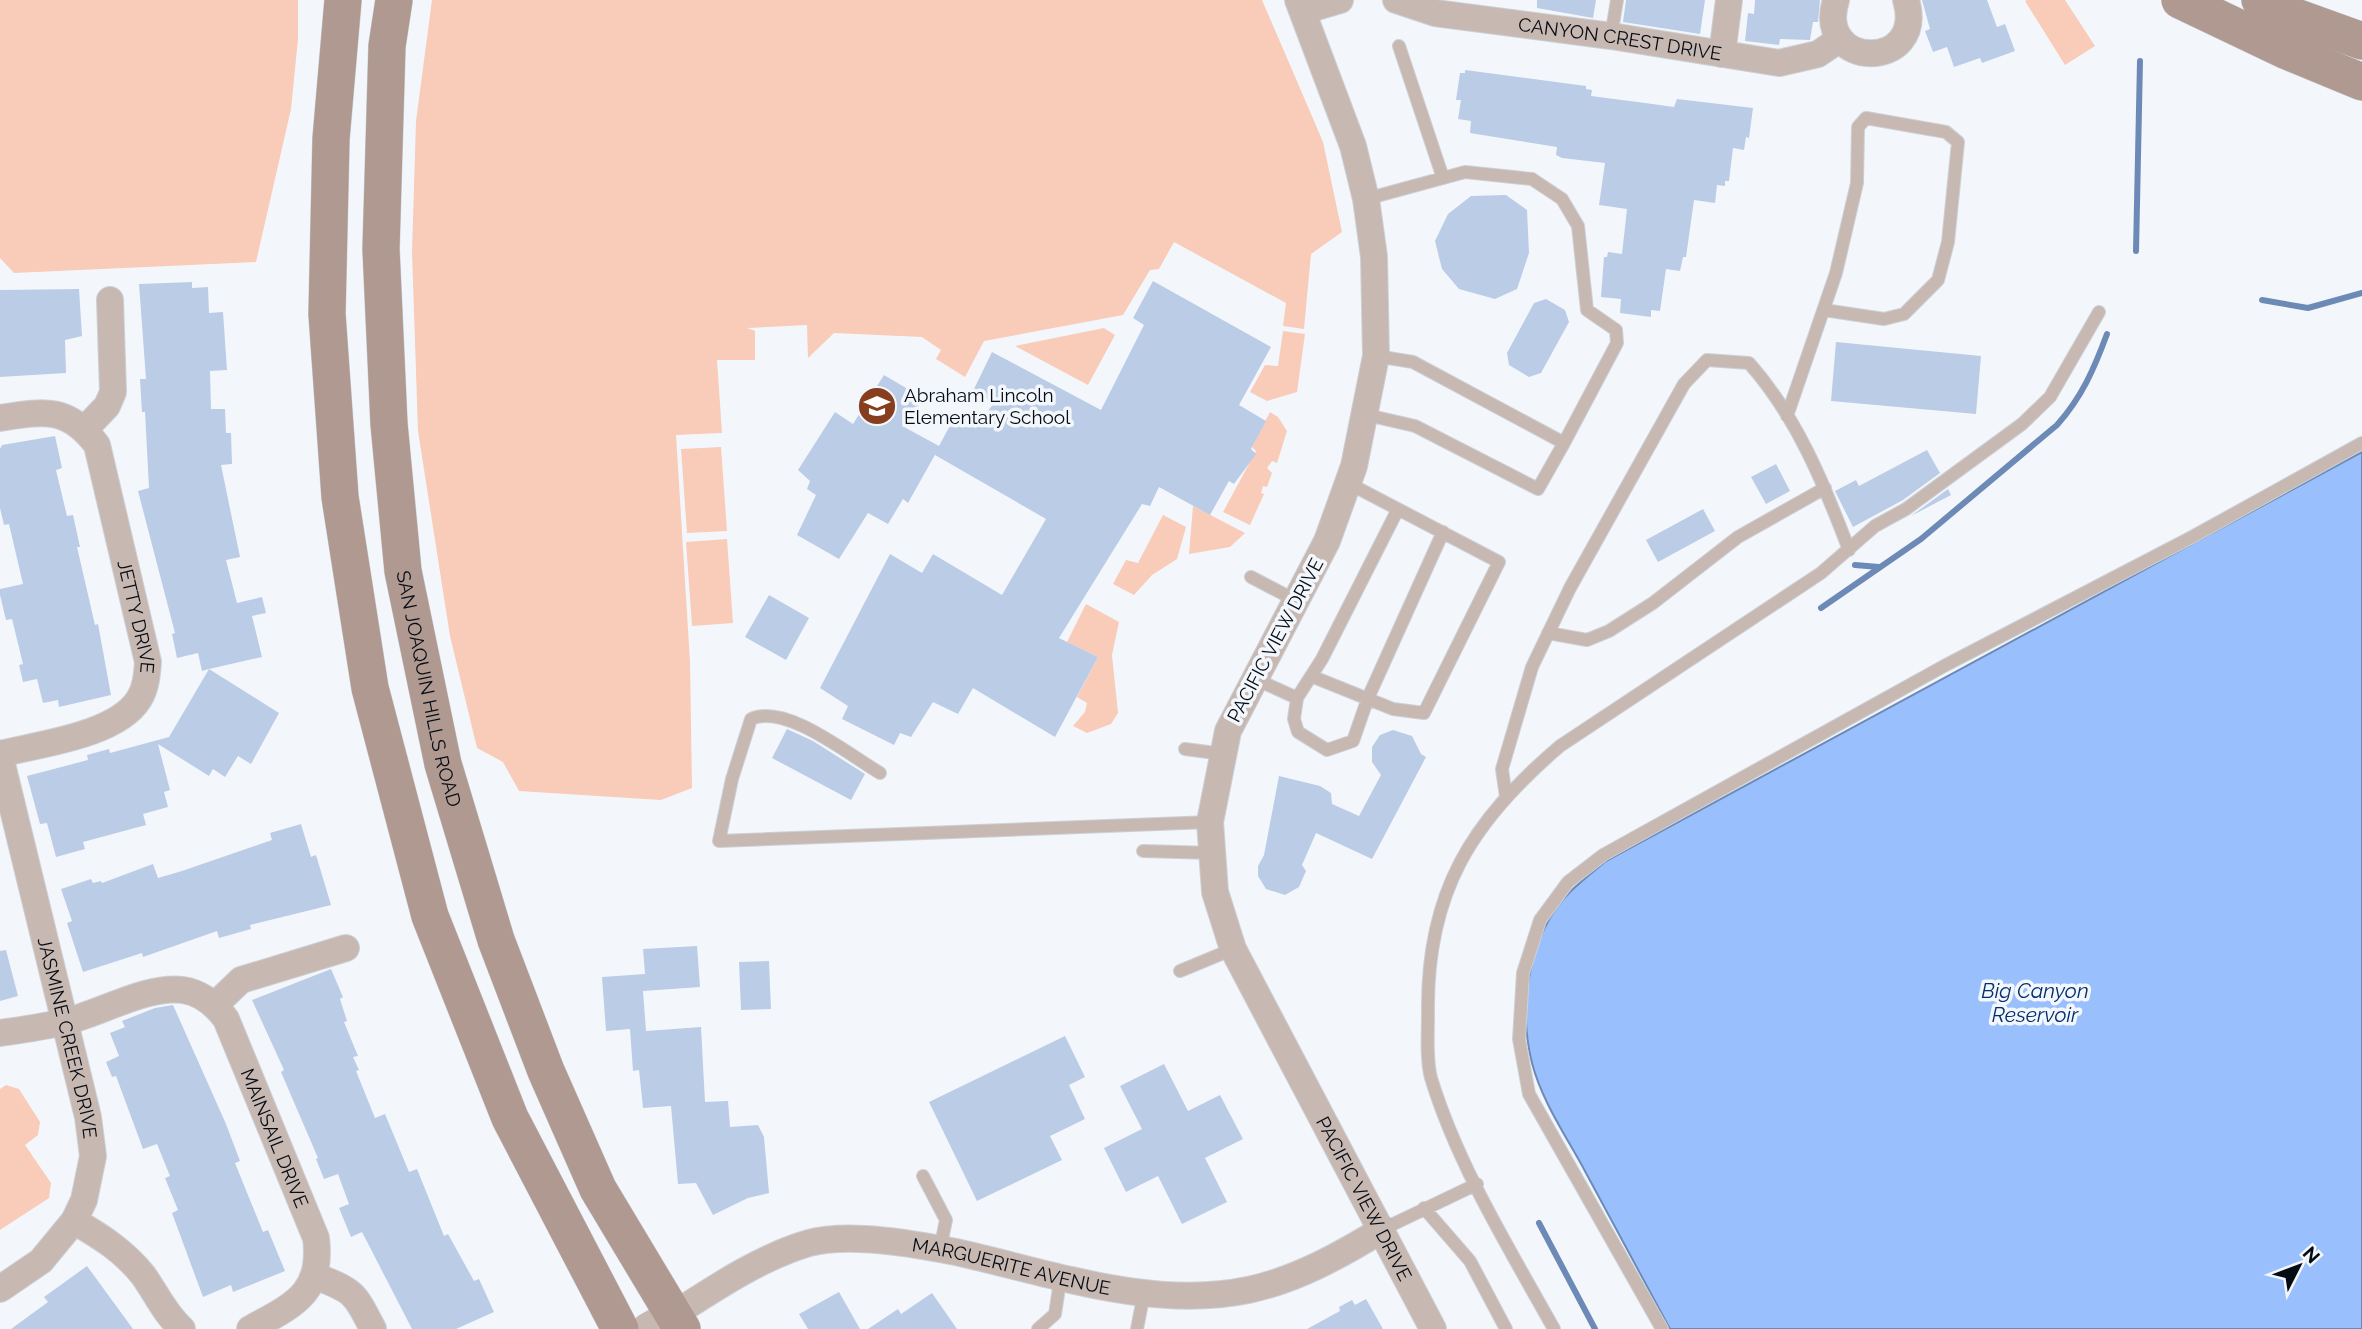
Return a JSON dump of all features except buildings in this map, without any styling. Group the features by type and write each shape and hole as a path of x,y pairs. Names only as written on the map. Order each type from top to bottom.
{"main road":[{"path":"343,0 331,139 327,314 340,497 370,688 430,916 510,1118 620,1329"},
{"name":"SAN JOAQUIN HILLS ROAD","path":"394,0 387,46 381,250 389,424 403,571 443,764 496,940 546,1071 598,1189 668,1324"},
{"path":"2180,0 2287,51 2362,82"},
{"path":"2260,0 2290,15 2362,41"}],"street":[{"path":"1301,5 1340,0"},
{"path":"1722,54 1729,0"},
{"path":"1836,0 1832,14 1840,39 1860,53 1885,52 1896,46 1909,25 1906,0"},
{"name":"CANYON CREST DRIVE","path":"1407,2 1435,13 1611,36 1779,63 1801,61 1818,54 1840,39"},
{"name":"PACIFIC VIEW DRIVE","path":"1301,5 1353,146 1366,200 1374,257 1376,356 1367,415 1348,483 1327,541 1228,731 1210,822 1215,892 1233,949 1383,1229 1433,1329"},
{"path":"0,418 41,412 60,415 85,429 107,406 113,392 110,300"},
{"name":"JETTY DRIVE","path":"0,755 117,721 135,704 147,682 149,662 103,460 97,445 85,429"},
{"name":"JASMINE CREEK DRIVE","path":"0,755 88,1117 93,1156 83,1200 74,1221 41,1261 0,1289"},
{"path":"0,1033 65,1022 166,990 184,990 202,995 215,1005 241,979 346,948"},
{"name":"MAINSAIL DRIVE","path":"215,1005 226,1019 316,1238 318,1257 315,1276"},
{"path":"74,1221 107,1240 131,1260 172,1320 182,1329"},
{"name":"MARGUERITE AVENUE","path":"668,1324 755,1266 810,1243 862,1240 940,1249 1144,1293 1201,1296 1248,1290 1297,1274 1345,1252 1383,1229"},
{"path":"250,1329 293,1305 307,1291 315,1276 348,1288 356,1296 373,1329"}],"lane":[{"path":"1611,36 1617,0"},
{"path":"1399,46 1443,178"},
{"path":"1787,416 1836,273 1857,183 1858,127 1866,118 1946,132 1958,142 1948,242 1938,280 1903,314 1885,320 1824,310"},
{"path":"1366,200 1465,172 1532,179 1562,199 1578,226 1587,310 1616,330 1617,343 1538,489 1415,426 1367,415"},
{"path":"1554,1329 1451,1137 1430,1074 1428,988 1433,936 1455,869 1487,818 1560,746 1800,587 1849,551 1875,526 1906,509 2037,412 2057,388 2083,336 2099,312"},
{"path":"1376,356 1413,362 1564,443"},
{"path":"1506,797 1502,769 1532,667 1684,384 1707,360 1749,363 1769,386 1813,460 1849,551"},
{"path":"1662,1329 1529,1094 1520,1039 1523,973 1540,920 1568,882 1603,855 1944,666 2192,537 2362,443"},
{"path":"1311,676 1394,709 1424,713 1499,562 1348,483"},
{"path":"1548,633 1587,640 1609,631 1653,603 1738,537 1825,488"},
{"path":"1398,509 1297,698 1294,719 1298,732 1327,750 1353,741 1368,698 1443,532"},
{"path":"1251,578 1295,600"},
{"path":"1254,678 1297,698"},
{"path":"880,774 787,718 763,713 751,719 732,779 719,841 1210,822"},
{"path":"1185,749 1223,754"},
{"path":"1143,850 1212,853"},
{"path":"1180,971 1233,949"},
{"path":"923,1176 946,1220 940,1249"},
{"path":"1383,1229 1477,1184"},
{"path":"1424,1208 1470,1261 1506,1329"},
{"path":"1038,1329 1055,1314 1061,1275"},
{"path":"1137,1329 1144,1293"}],"shaded area":[{"path":"0,0 298,0 298,39 291,109 256,262 14,273 0,258"},
{"path":"432,0 1262,0 1323,142 1342,232 1311,254 1304,329 1283,326 1286,303 1174,242 1159,269 1150,270 1123,315 984,341 965,377 936,359 941,350 922,337 834,333 808,358 807,325 747,328 755,331 755,360 717,360 722,433 676,435 690,662 692,788 661,800 519,791 503,762 477,748 450,636 418,431 412,252 416,121"},
{"path":"2065,0 2095,46 2065,65 2025,1"},
{"path":"1104,328 1115,335 1088,385 1015,346"},
{"path":"1283,331 1305,334 1297,392 1267,401 1250,392 1265,365 1278,366"},
{"path":"1270,412 1278,417 1287,431 1277,463 1272,461 1267,468 1272,473 1267,487 1263,486 1261,493 1264,494 1250,525 1223,512 1256,451 1252,447"},
{"path":"721,447 727,531 687,533 681,449"},
{"path":"1193,506 1245,533 1230,547 1189,554"},
{"path":"1163,515 1186,527 1177,559 1152,575 1134,595 1113,584 1126,560 1138,563"},
{"path":"727,539 733,623 692,626 686,542"},
{"path":"1086,604 1119,622 1112,655 1118,713 1111,724 1087,733 1073,726 1085,712 1087,703 1077,697 1098,657 1067,642"},
{"path":"6,1085 19,1089 40,1122 38,1135 25,1145 51,1183 49,1198 0,1230 0,1089"}],"water":[{"name":"Big Canyon Reservoir","path":"2362,452 2362,1329 1670,1329 1536,1078 1528,1042 1527,996 1536,950 1556,909 1574,888 1606,861"}],"waterway":[{"path":"2136,251 2140,61"},
{"path":"2262,300 2308,308 2362,293"},
{"path":"1821,608 1921,539 2057,425 2074,404 2107,334"},
{"path":"1855,565 1879,567"},
{"path":"1539,1223 1595,1329"}],"place":[{"name":"Abraham Lincoln Elementary School","path":"877,406"}]}
